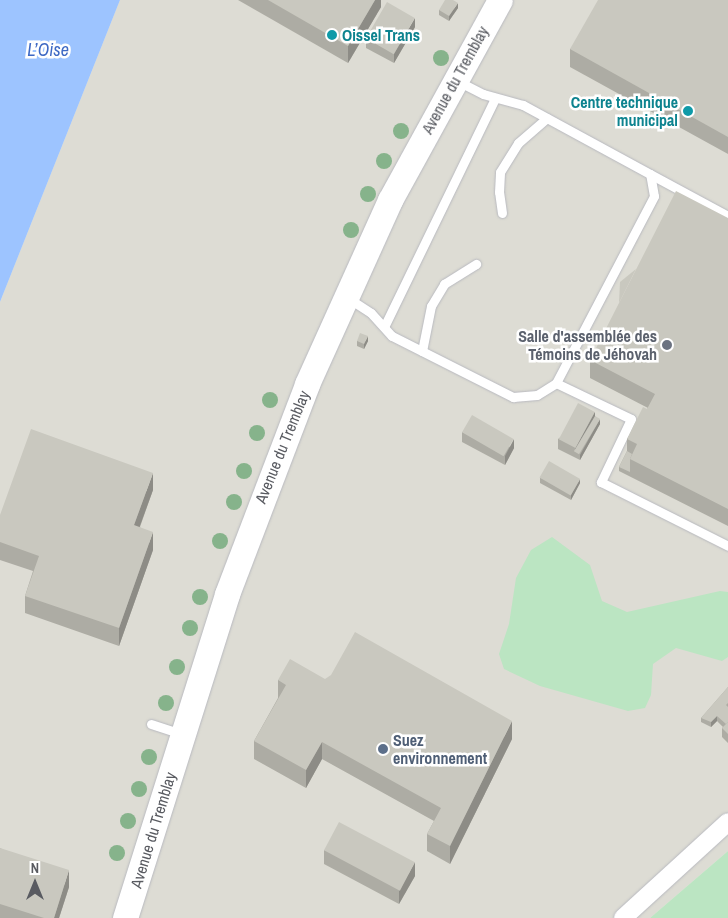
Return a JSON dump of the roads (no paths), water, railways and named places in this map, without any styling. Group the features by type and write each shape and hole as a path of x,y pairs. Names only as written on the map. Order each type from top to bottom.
{"main road":[{"name":"Avenue du Tremblay","path":"125,918 227,594 258,506 346,296 390,200 500,0"}],"street":[{"path":"624,918 728,822"}],"lane":[{"path":"455,79 496,98 523,105 728,216"},
{"path":"384,327 496,98"},
{"path":"502,213 498,192 500,172 518,143 547,118"},
{"path":"346,296 370,313 392,336 513,397 537,395 556,383 654,196 650,174"},
{"path":"422,351 431,306 444,284 476,264"},
{"path":"556,383 631,419 601,482 728,546"},
{"path":"151,724 183,734"}],"water":[{"name":"L’Oise","path":"0,0 120,0 0,302"}],"place":[{"name":"Oissel Trans","path":"332,35"},
{"name":"Centre technique municipal","path":"688,111"},
{"name":"Salle d'assemblée des Témoins de Jéhovah","path":"667,345"},
{"name":"Suez environnement","path":"383,749"}]}
